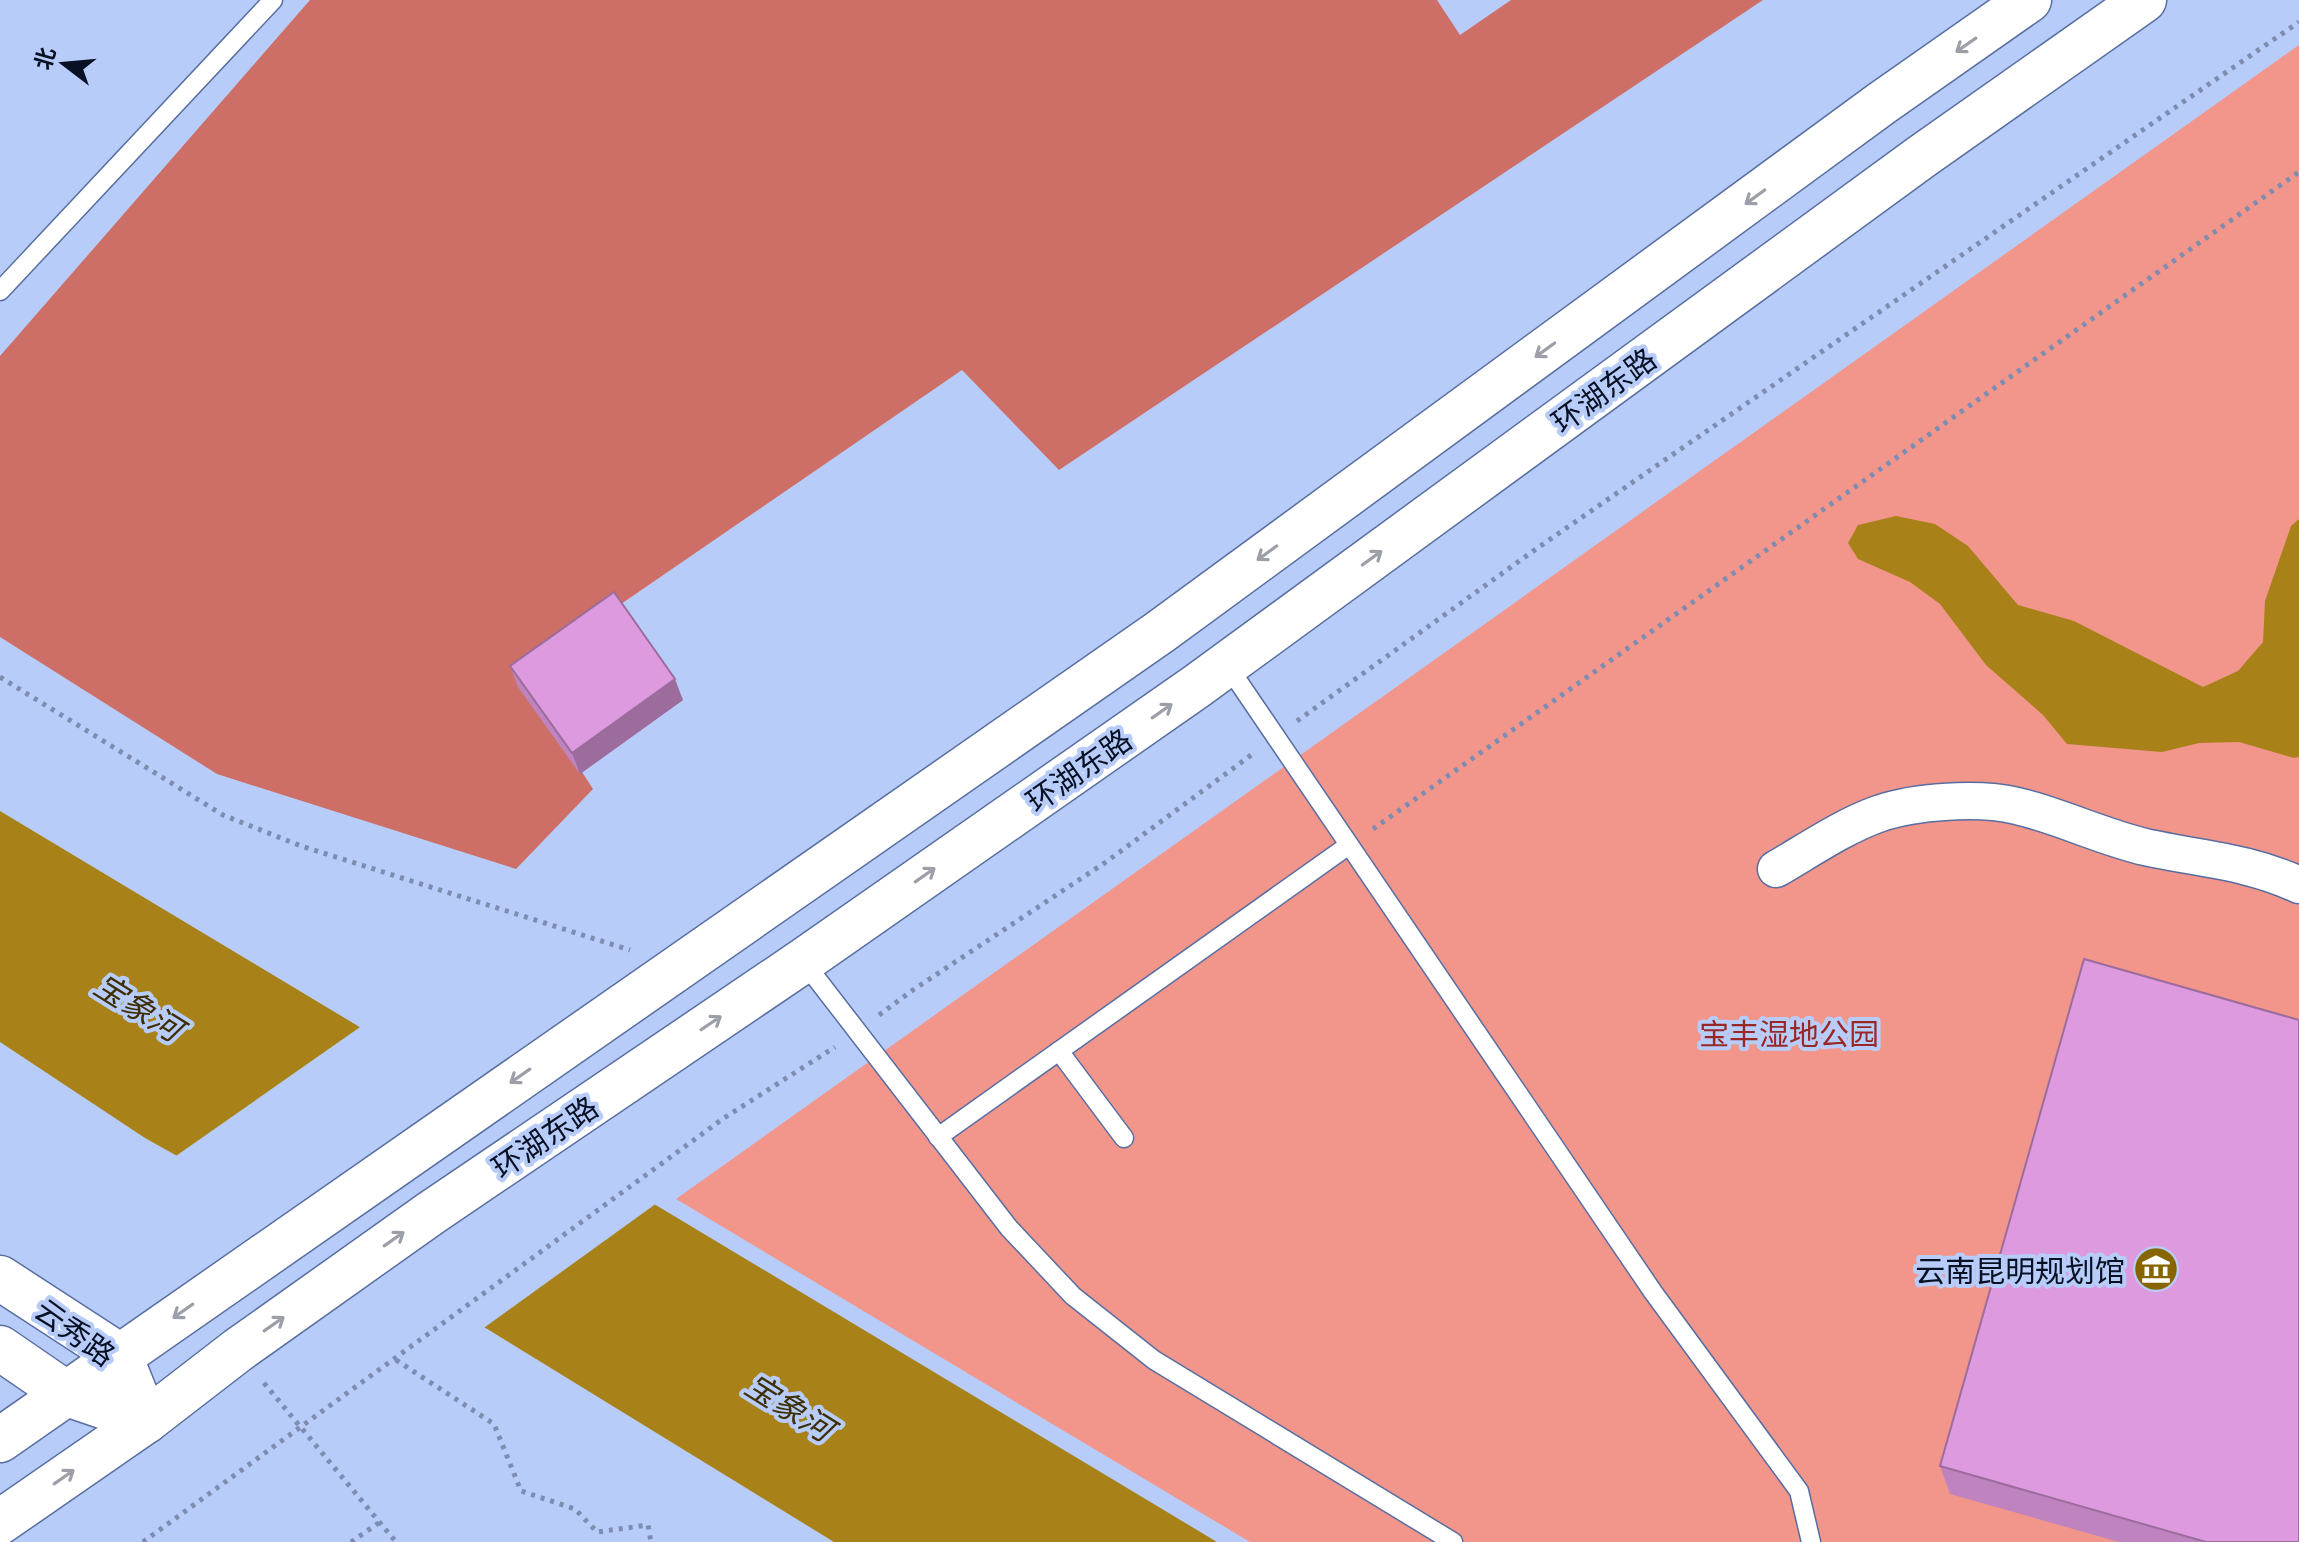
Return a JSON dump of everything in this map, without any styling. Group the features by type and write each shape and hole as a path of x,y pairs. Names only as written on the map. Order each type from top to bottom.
{"main road":[{"name":"环湖东路","path":"0,1440 1160,632 1882,103 2029,0"},
{"name":"环湖东路","path":"0,1522 146,1421 238,1350 1227,664 1921,157 2144,0"},
{"name":"云秀路","path":"0,1278 120,1356 146,1421"},
{"name":"云秀路","path":"0,1348 67,1394 146,1421"}],"street":[{"path":"1776,869 1842,831 1879,814 1917,806 1971,801 2017,806 2145,847 2227,860 2277,874 2299,885"}],"lane":[{"path":"0,291 273,0"},
{"path":"1227,664 1653,1292 1799,1491 1811,1542"},
{"path":"938,1137 1349,845"},
{"path":"803,961 1009,1228 1073,1296 1154,1360 1453,1542"},
{"path":"1059,1051 1124,1138"}],"path":[{"path":"143,1542 724,1118 1106,862 1548,540 2299,22"},
{"path":"1349,845 2299,172"},
{"path":"0,677 223,815 301,846 680,965"},
{"path":"238,1350 299,1428 396,1542"},
{"path":"396,1360 494,1424 521,1491 575,1509 597,1532 648,1525 651,1542"},
{"path":"351,1542 380,1522"}],"green space":[{"name":"宝丰湿地公园","path":"2299,45 2299,1542 1250,1542 676,1199"}],"shaded area":[{"path":"310,0 1437,0 1460,35 1511,0 1763,0 1059,470 962,370 519,674 593,789 516,869 217,774 0,637 0,356"}],"water":[{"path":"1896,516 1935,524 1968,546 2018,605 2074,621 2203,687 2238,671 2263,642 2265,601 2291,526 2299,519 2299,757 2239,742 2199,743 2162,752 2067,744 2043,715 1986,665 1940,604 1910,582 1858,559 1848,543 1858,525"},
{"name":"宝象河","path":"0,811 1217,1542 834,1542 489,1330 145,1138 0,1042"}],"pier":[{"path":"363,1025 657,1203 481,1330 173,1158"}],"building":[{"path":"614,592 675,679 572,753 510,666"},
{"name":"云南昆明规划馆","path":"2084,959 2299,1020 2299,1542 2206,1542 1940,1466"}],"place":[{"name":"云南昆明规划馆","path":"2156,1269"}]}
